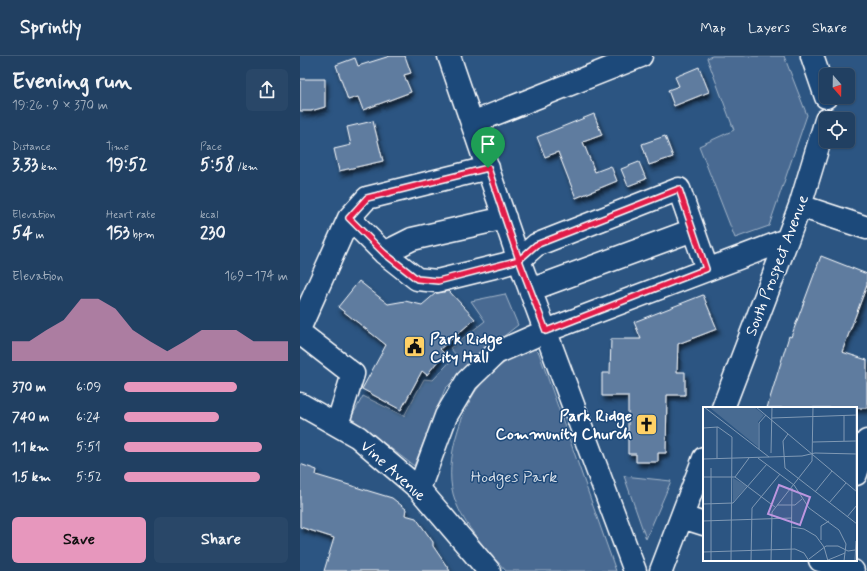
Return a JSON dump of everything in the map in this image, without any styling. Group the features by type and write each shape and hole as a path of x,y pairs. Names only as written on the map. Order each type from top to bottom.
{"street":[{"path":"449,56 519,260 635,571"},
{"name":"South Prospect Avenue","path":"812,56 819,76"},
{"path":"472,123 635,57"},
{"name":"South Prospect Avenue","path":"723,407 800,206 819,143"},
{"path":"300,327 349,218 367,198 488,168"},
{"path":"349,218 384,253 417,279 438,281 519,260 536,245 679,189 706,269"},
{"path":"800,206 867,228"},
{"path":"384,253 412,238 505,218"},
{"path":"530,290 693,230"},
{"path":"419,489 446,416 467,381 496,353 546,331 706,269 786,240"},
{"path":"300,333 353,374 337,425"},
{"name":"Vine Avenue","path":"300,404 358,437 419,489 489,571"},
{"path":"857,471 867,441"},
{"path":"660,571 703,461"},
{"path":"682,517 703,524"},
{"path":"825,561 853,571"}],"green space":[{"path":"712,56 784,56 807,115 769,226 735,238 699,146 734,130 707,58"},
{"path":"505,294 518,325 475,359 445,389 414,466 351,418 363,396 404,416 424,379 433,380 456,355 450,348 485,321 471,301"},
{"name":"Hodges Park","path":"529,349 535,349 539,353 616,571 506,571 470,528 455,500 451,474 454,444 469,403 480,385 492,373 521,352"},
{"path":"624,476 671,481 646,539"}],"building":[{"path":"390,56 405,56 411,73 404,75 411,92 363,110 358,97 348,100 336,65 355,58 358,66"},
{"path":"699,67 709,92 674,106 668,90 679,86 675,77"},
{"path":"300,79 325,79 325,107 311,111 300,111"},
{"path":"594,114 602,135 583,142 595,172 611,166 617,181 576,198 558,152 545,157 537,137"},
{"path":"373,121 383,161 339,171 334,149 351,145 347,127"},
{"path":"665,136 673,157 649,165 642,144"},
{"path":"639,162 646,179 628,186 621,169"},
{"path":"821,256 867,274 867,285 842,352 867,360 867,408 767,407 789,336 791,337"},
{"name":"Park Ridge City Hall","path":"359,281 388,304 405,301 422,305 436,293 449,291 475,319 440,349 444,353 427,375 422,371 401,410 362,389 386,345 338,307"},
{"path":"703,295 717,329 678,344 677,372 685,372 685,395 667,395 666,453 658,453 658,462 636,462 636,454 628,454 628,396 602,396 602,373 610,373 611,339 641,339 634,322"},
{"path":"300,464 317,470 316,475 392,498 406,509 405,515 416,518 433,542 433,546 450,571 324,571 334,538 300,527"}],"place":[{"name":"Park Ridge City Hall","path":"414,347"},
{"name":"Park Ridge Community Church","path":"647,424"}],"route":[{"path":"488,168 367,198 349,218 384,253 417,279 438,281 519,260 546,331 706,269 679,189 536,245 519,260 488,168"}]}
